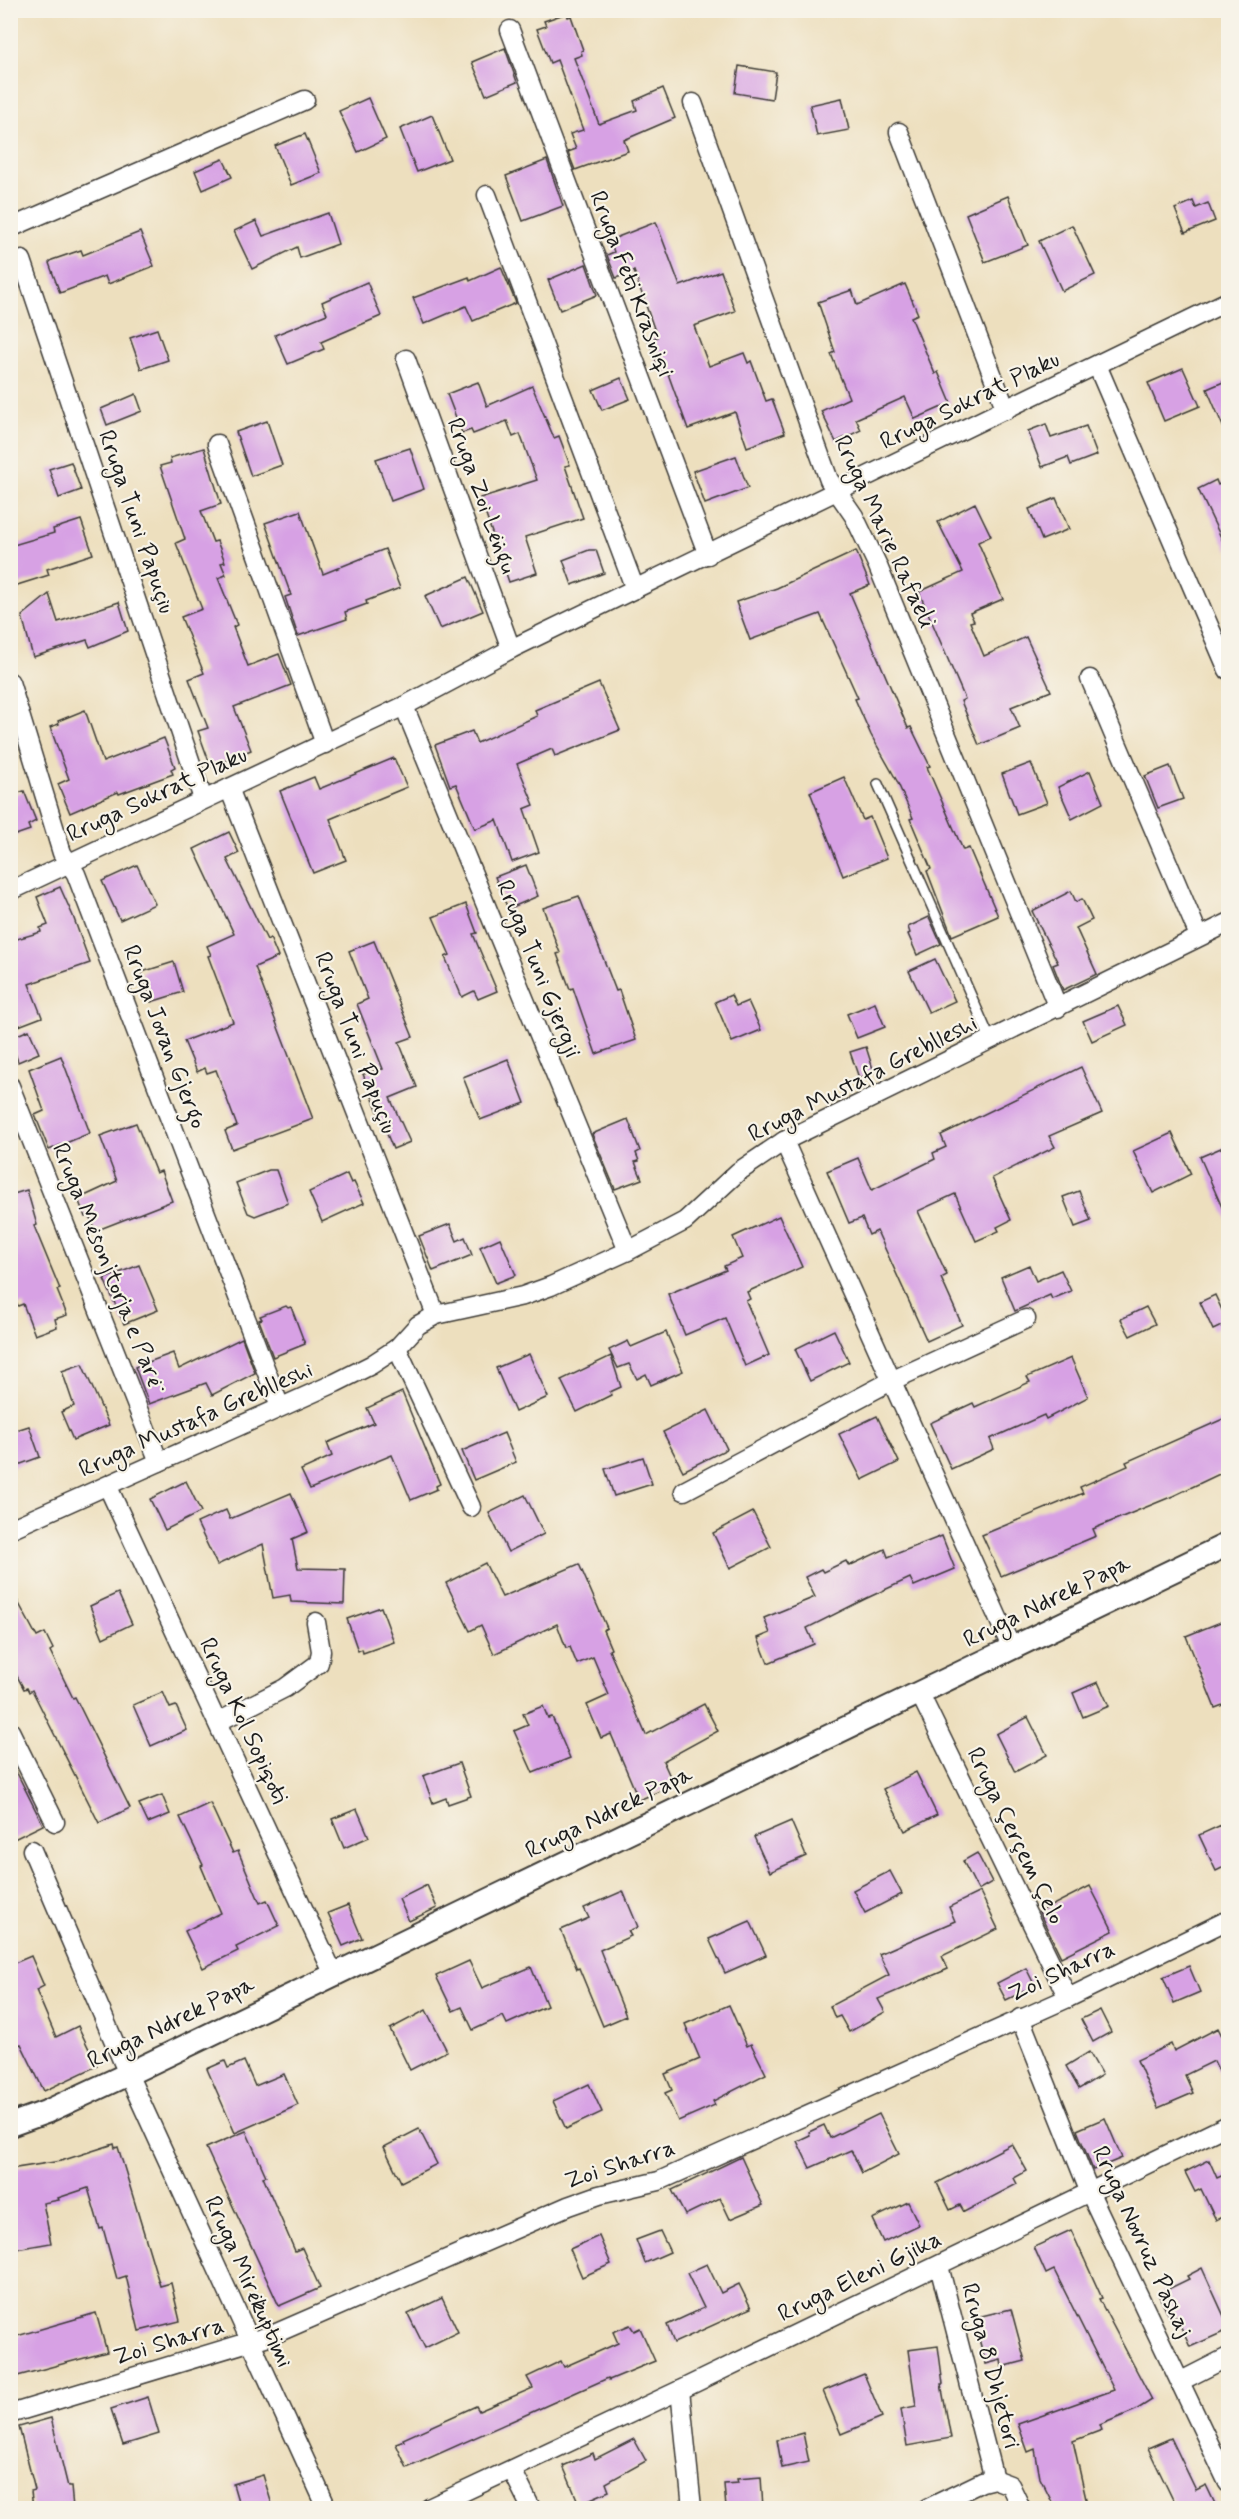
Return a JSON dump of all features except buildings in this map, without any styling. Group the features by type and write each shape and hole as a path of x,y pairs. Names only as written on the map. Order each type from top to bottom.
{"street":[{"name":"Rruga Feti Krasniqi","path":"510,30 708,555"},
{"path":"10,228 305,100"},
{"name":"Rruga Marie Rafaeli","path":"693,103 829,480 854,516 877,564 1058,1008"},
{"path":"899,132 1006,410"},
{"path":"487,195 635,589"},
{"name":"Rruga Tuni Papuçiu","path":"22,260 204,800"},
{"name":"Rruga Sokrat Plaku","path":"10,891 404,706 511,649 1228,301"},
{"name":"Rruga Zoi Lëngu","path":"406,359 511,649"},
{"path":"1097,365 1228,670"},
{"path":"217,444 325,744"},
{"path":"1090,679 1199,936"},
{"name":"Rruga Jovan Gjergo","path":"10,682 62,853 80,885 280,1407"},
{"name":"Rruga Tuni Gjergji","path":"404,706 628,1251"},
{"name":"Rruga Tuni Papuçiu","path":"229,788 436,1315"},
{"name":"Rruga Mustafa Greblleshi","path":"10,1529 108,1487 371,1365 397,1348 418,1325 436,1315 542,1290 628,1251 685,1221 738,1172 784,1142 1228,923"},
{"name":"Rruga Mësonjtorja e Parë","path":"10,1086 159,1462"},
{"path":"784,1142 1012,1649"},
{"path":"684,1491 891,1381 1026,1319"},
{"path":"397,1348 471,1507"},
{"name":"Rruga Kol Sopiqoti","path":"108,1487 334,1975"},
{"name":"Rruga Ndrek Papa","path":"10,2125 46,2112 128,2074 1228,1544"},
{"path":"218,1722 285,1688 319,1663 321,1651 316,1622"},
{"name":"Rruga Çerçem Çelo","path":"920,1694 1068,1998"},
{"path":"10,1731 55,1822"},
{"name":"Rruga Mirëkuptimi","path":"32,1850 128,2074 327,2508"},
{"name":"Zoi Sharra","path":"10,2414 250,2343 568,2206 599,2195 659,2181 684,2171 1068,1998 1228,1920"},
{"name":"Rruga Novruz Pashaj","path":"1020,2018 1090,2193 1228,2484"},
{"name":"Rruga Eleni Gjika","path":"429,2508 680,2390 1228,2125"},
{"name":"Rruga 8 Dhjetori","path":"939,2265 994,2479"},
{"path":"1181,2381 1228,2357"},
{"path":"680,2390 692,2508"},
{"path":"512,2470 531,2508"},
{"path":"928,2508 982,2482 994,2479 1010,2486 1021,2508"}],"lane":[{"path":"878,784 991,1041"}]}
